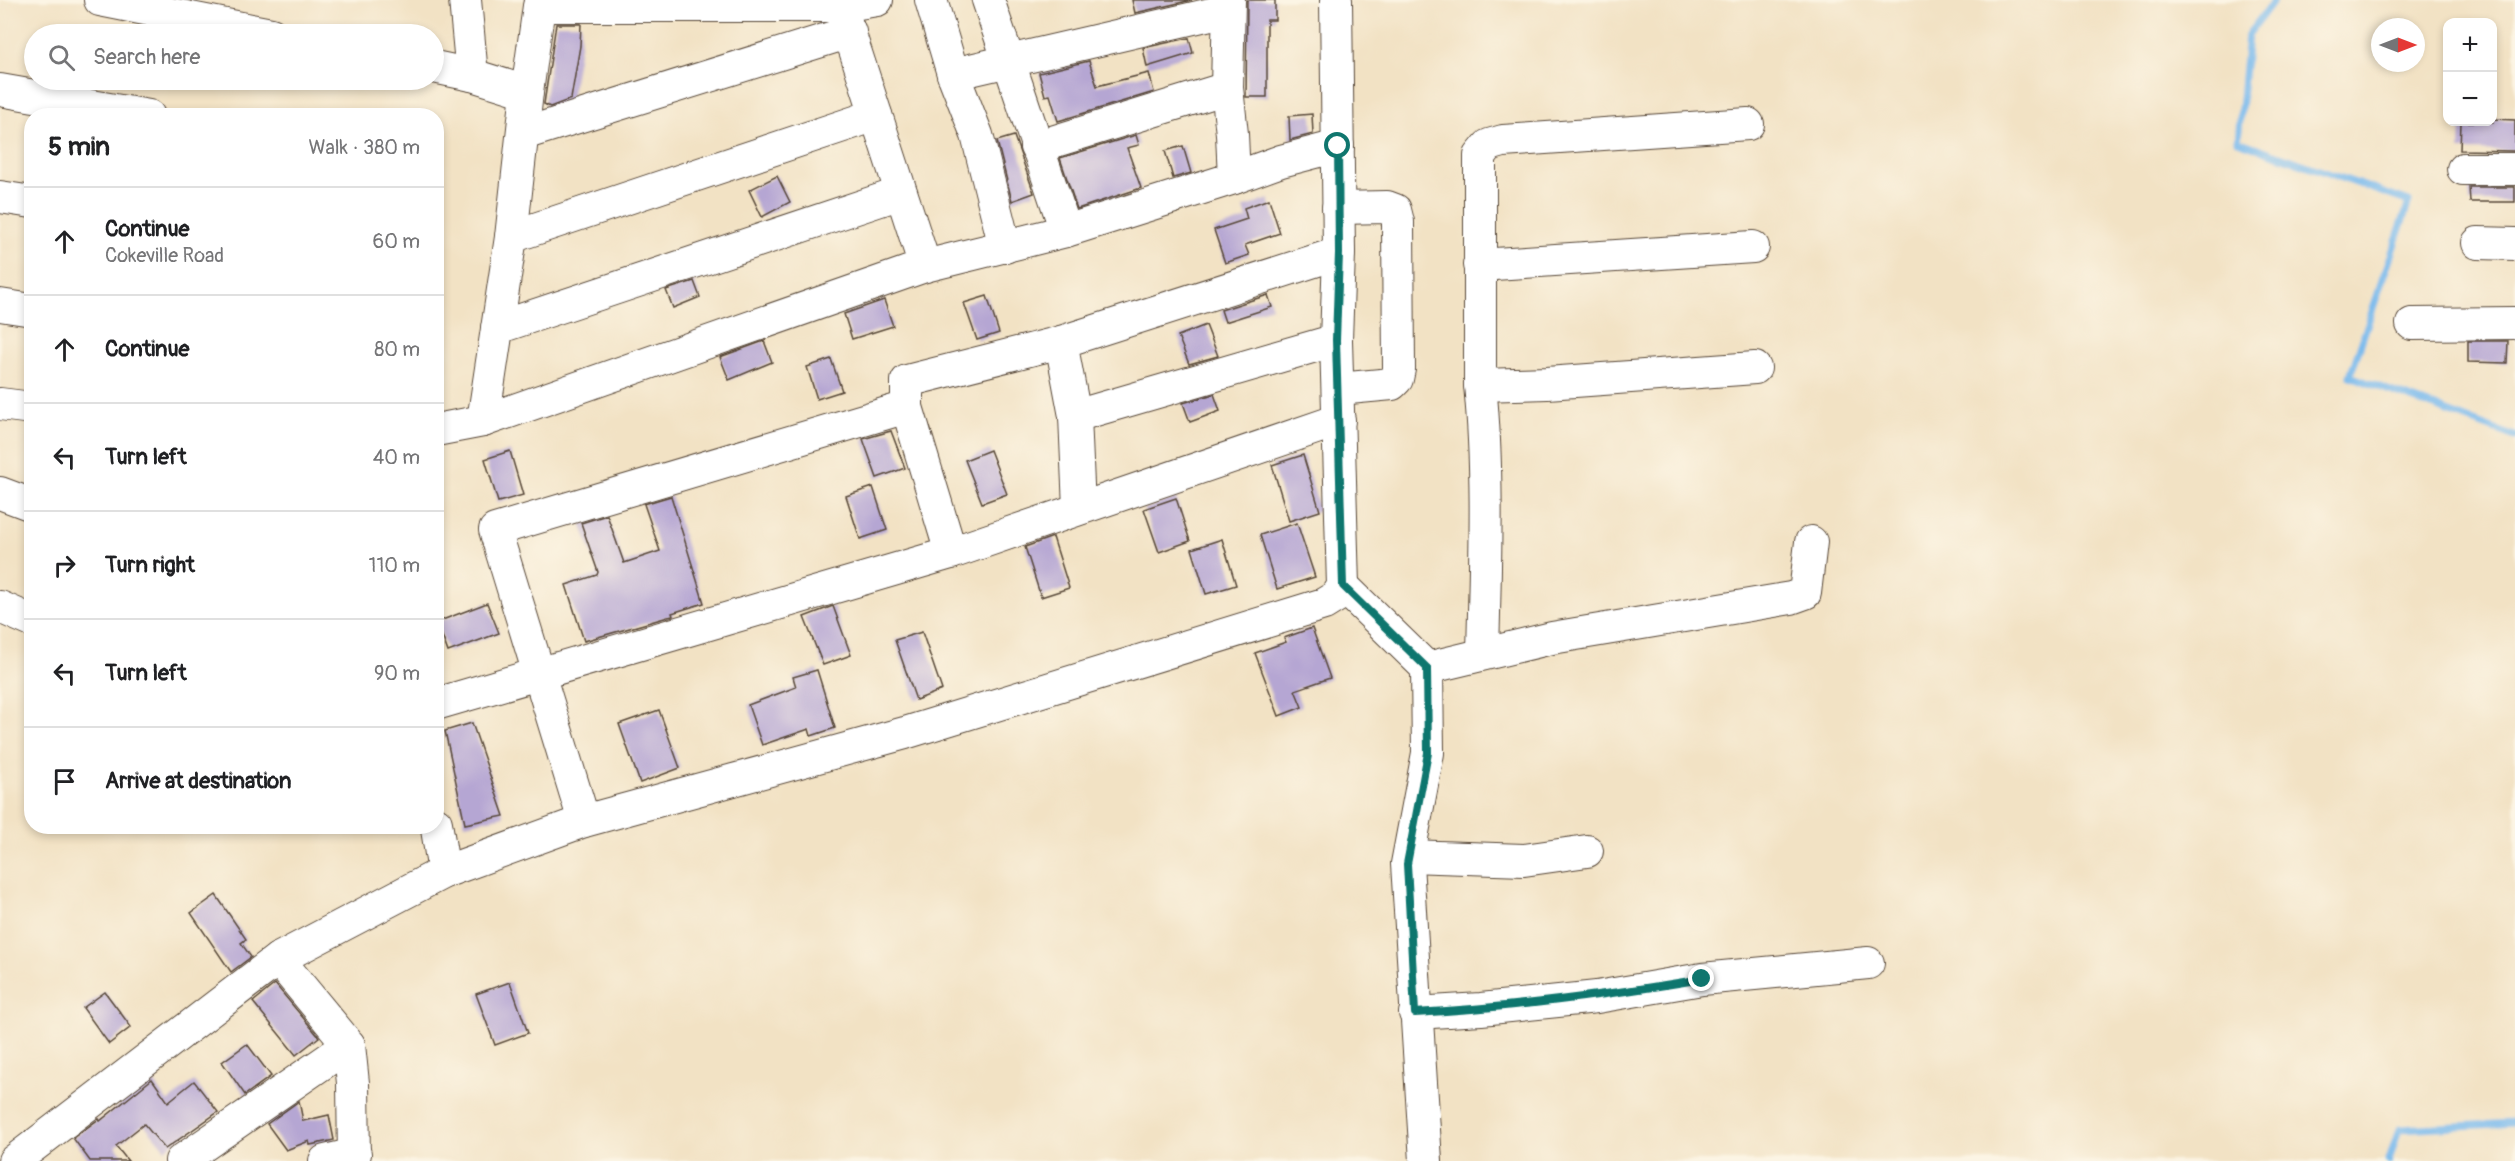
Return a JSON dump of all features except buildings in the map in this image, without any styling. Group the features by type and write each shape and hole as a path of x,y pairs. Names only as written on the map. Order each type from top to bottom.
{"street":[{"path":"100,0 221,24"},
{"path":"465,0 472,75"},
{"path":"523,134 845,19 877,0"},
{"path":"931,0 953,74 977,135 1005,247"},
{"path":"988,0 1066,231"},
{"path":"14,1161 278,959 444,872 584,821 905,733 1313,608 1337,596 1343,586 1336,340 1339,253 1336,0"},
{"path":"953,74 1228,5 1227,88 1234,178"},
{"path":"483,421 511,237 539,6 845,19"},
{"path":"845,19 925,266"},
{"path":"444,69 527,92"},
{"path":"1036,147 1227,88"},
{"path":"0,90 103,108"},
{"path":"511,237 876,115"},
{"path":"1483,654 1485,492 1480,385 1480,156 1489,145 1503,141 1748,124"},
{"path":"444,428 483,421 925,266 1066,231 1281,161 1338,146"},
{"path":"2463,168 2515,169"},
{"path":"497,328 901,193"},
{"path":"0,198 24,201"},
{"path":"1338,208 1387,207 1395,210 1398,222 1399,369 1397,379 1392,384 1338,388"},
{"path":"2478,243 2515,244"},
{"path":"1479,265 1753,247"},
{"path":"951,553 907,407 907,381 1061,342 1339,253"},
{"path":"0,305 24,309"},
{"path":"2412,324 2515,323"},
{"path":"1075,416 1336,340"},
{"path":"1061,342 1075,416 1079,508"},
{"path":"1480,385 1547,383 1755,368"},
{"path":"0,404 24,407"},
{"path":"584,821 537,674 495,531 907,407"},
{"path":"444,702 951,553 1339,420"},
{"path":"0,493 24,502"},
{"path":"1427,668 1572,634 1791,598 1805,593 1811,542"},
{"path":"1343,586 1427,668 1428,753 1407,864 1426,1161"},
{"path":"0,608 24,618"},
{"path":"438,834 444,872"},
{"path":"1409,856 1524,860 1587,851"},
{"path":"278,959 349,1045 355,1157 325,1161"},
{"path":"1415,1013 1586,998 1702,979 1868,963"},
{"path":"181,1161 349,1045"}],"waterway":[{"path":"2274,0 2248,35 2238,141 2409,202 2350,376 2515,437"},
{"path":"2389,1161 2399,1129 2515,1123"}],"route":[{"path":"1338,146 1339,253 1336,340 1343,586 1427,668 1428,753 1407,864 1415,1013 1597,997 1702,979"}]}
